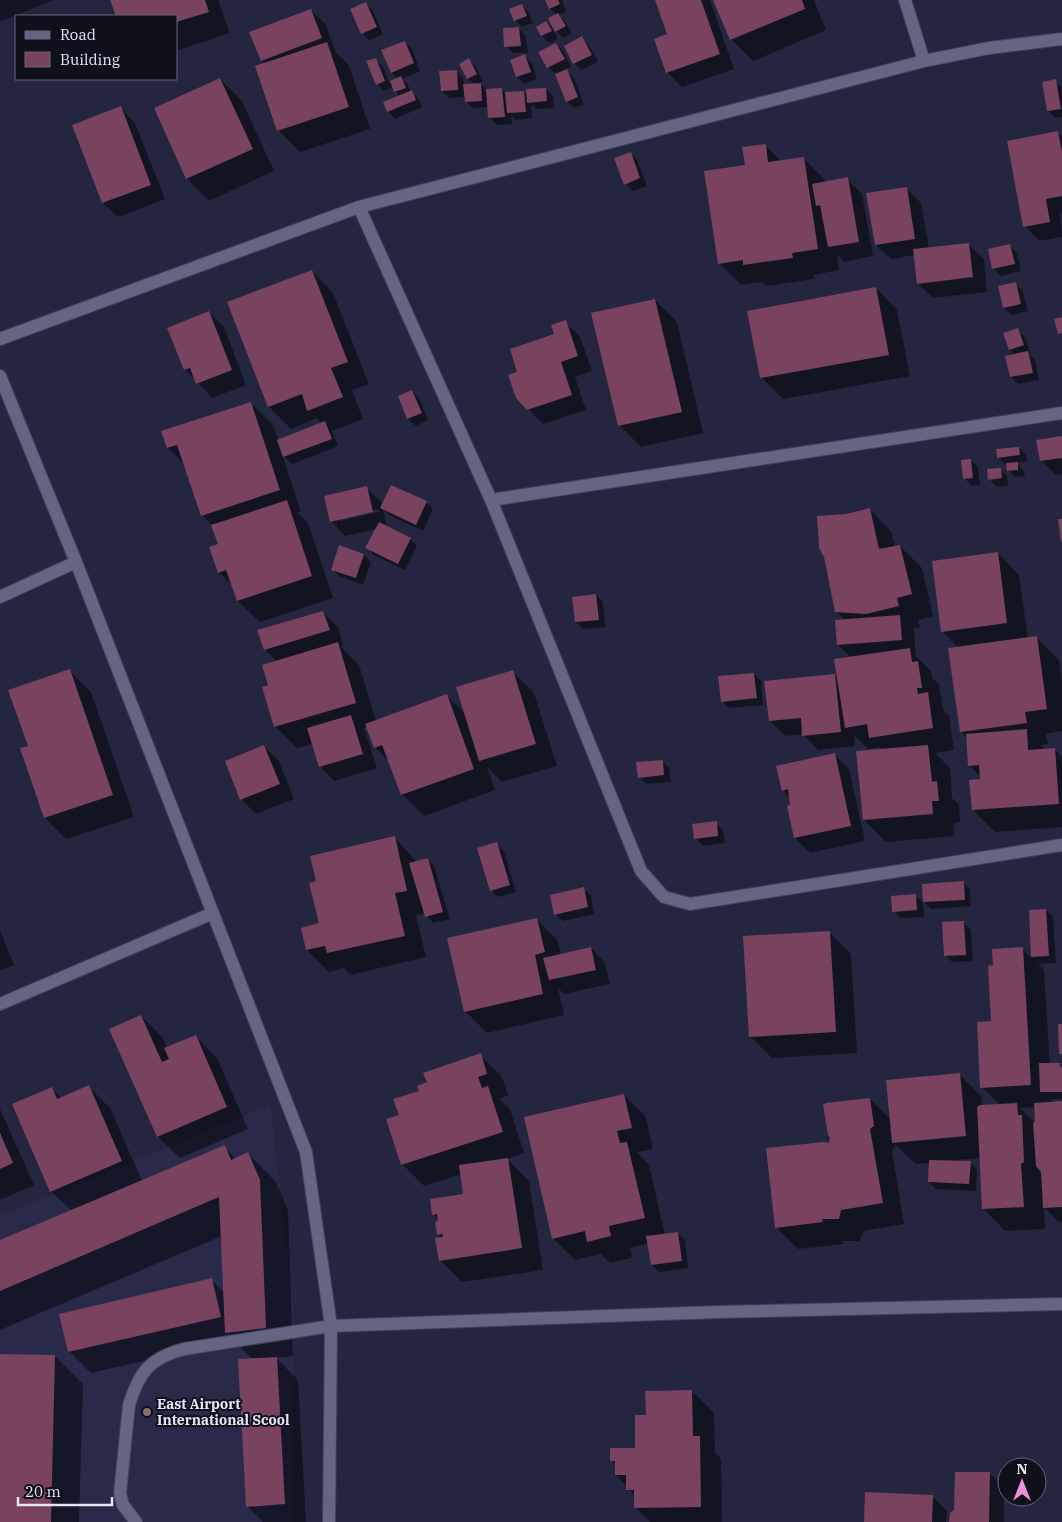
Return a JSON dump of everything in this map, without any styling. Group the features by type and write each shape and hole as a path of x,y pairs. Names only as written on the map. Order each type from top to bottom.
{"street":[{"path":"905,0 924,61"},
{"path":"0,340 359,208 924,61 989,48 1062,38"},
{"path":"359,208 492,500 641,871 664,897 690,904 1062,845"},
{"path":"0,376 76,562 306,1152 331,1326 329,1522"},
{"path":"492,500 1062,413"},
{"path":"0,598 76,562"},
{"path":"0,1004 213,913"},
{"path":"136,1522 123,1505 120,1493 129,1405 133,1392 144,1371 166,1354 184,1349 331,1326 717,1312 1062,1304"}],"shaded area":[{"name":"East Airport International Scool","path":"270,1105 293,1301 293,1522 0,1522 0,1216"}],"building":[{"path":"110,0 205,0 209,12 178,21 178,15 116,15"},
{"path":"545,0 558,0 560,4 549,9"},
{"path":"655,0 701,0 720,54 666,73 654,39 667,34"},
{"path":"713,0 802,0 805,9 730,40"},
{"path":"366,2 377,27 361,34 350,9"},
{"path":"522,4 527,16 514,21 509,9"},
{"path":"311,9 322,38 261,61 249,32"},
{"path":"558,13 566,26 555,32 548,18"},
{"path":"546,21 552,31 541,36 536,27"},
{"path":"519,27 521,46 504,47 503,28"},
{"path":"582,36 592,55 573,64 564,46"},
{"path":"405,41 414,63 391,73 381,50"},
{"path":"327,42 349,107 277,131 255,66"},
{"path":"556,43 565,59 547,68 538,52"},
{"path":"525,54 531,72 516,77 510,60"},
{"path":"376,58 385,81 376,85 366,61"},
{"path":"469,58 477,74 467,79 459,64"},
{"path":"567,69 578,97 566,102 555,74"},
{"path":"457,70 458,90 441,91 439,71"},
{"path":"401,76 406,88 394,92 390,81"},
{"path":"220,78 253,149 186,179 154,108"},
{"path":"1056,79 1061,109 1047,111 1042,82"},
{"path":"481,83 482,101 465,102 463,84"},
{"path":"502,88 505,117 488,118 486,89"},
{"path":"546,88 547,101 527,103 526,89"},
{"path":"412,90 416,100 387,112 383,102"},
{"path":"524,91 526,112 507,113 505,92"},
{"path":"121,106 151,185 102,203 72,125"},
{"path":"1058,131 1062,152 1062,196 1046,199 1050,222 1023,227 1007,141"},
{"path":"766,144 768,162 804,157 818,249 792,253 793,258 743,265 743,260 718,264 704,171 745,165 742,147"},
{"path":"631,152 640,178 624,185 614,158"},
{"path":"848,177 859,242 828,247 820,205 816,206 812,184"},
{"path":"907,187 915,239 875,245 866,193"},
{"path":"969,243 973,277 917,284 913,249"},
{"path":"1010,244 1015,264 992,269 988,249"},
{"path":"312,270 348,362 331,368 343,397 307,411 302,394 268,407 227,302"},
{"path":"1016,282 1021,304 1003,308 998,286"},
{"path":"876,287 889,355 760,378 747,311"},
{"path":"655,299 682,412 618,426 591,313"},
{"path":"209,311 232,370 196,384 190,368 184,370 167,328"},
{"path":"1062,317 1062,333 1058,334 1054,319"},
{"path":"566,320 578,356 561,362 572,395 527,410 516,398 508,375 517,372 510,349 554,334 551,325"},
{"path":"1018,328 1024,345 1009,350 1003,333"},
{"path":"1028,351 1033,373 1010,377 1005,356"},
{"path":"412,390 422,413 407,419 398,396"},
{"path":"251,402 280,490 201,516 177,445 167,448 161,431"},
{"path":"325,421 332,439 283,457 277,440"},
{"path":"1062,436 1062,458 1040,461 1036,440"},
{"path":"1019,447 1020,455 997,458 996,449"},
{"path":"971,459 973,478 963,479 961,460"},
{"path":"1018,462 1018,470 1007,471 1006,463"},
{"path":"1001,468 1002,478 988,480 987,469"},
{"path":"391,485 427,501 416,525 380,508"},
{"path":"367,486 373,512 330,522 324,496"},
{"path":"287,500 312,576 237,601 226,570 218,573 209,547 218,544 211,525"},
{"path":"870,508 879,549 900,545 912,594 897,598 899,606 866,614 835,612 824,557 819,548 817,516 846,514"},
{"path":"1058,519 1062,519 1062,542 1061,542"},
{"path":"379,522 411,538 398,564 365,548"},
{"path":"339,545 364,554 356,578 331,570"},
{"path":"998,552 1007,623 941,632 932,561"},
{"path":"596,594 599,620 575,622 572,597"},
{"path":"323,611 330,630 264,650 257,630"},
{"path":"900,615 902,640 837,645 835,620"},
{"path":"1037,636 1047,709 1025,712 1027,723 960,732 948,648"},
{"path":"338,642 356,703 274,727 262,687 268,685 262,665"},
{"path":"910,648 912,662 918,661 922,688 917,688 918,694 928,692 933,728 869,738 867,724 845,728 834,659"},
{"path":"70,669 113,795 44,818 20,748 28,746 8,690"},
{"path":"513,670 536,744 479,761 456,687"},
{"path":"754,673 757,698 721,702 718,676"},
{"path":"835,674 841,732 802,736 801,718 769,721 764,681"},
{"path":"447,694 474,769 401,795 382,745 374,748 365,724"},
{"path":"351,715 363,754 319,767 307,728"},
{"path":"1027,729 1028,750 1055,748 1059,804 972,810 969,780 980,779 979,765 968,766 966,734"},
{"path":"264,745 280,784 240,800 225,761"},
{"path":"928,745 932,782 937,781 939,801 932,801 933,814 863,820 856,751"},
{"path":"835,753 851,826 794,838 787,806 790,805 788,789 782,791 776,766"},
{"path":"663,760 664,775 638,778 636,762"},
{"path":"717,821 718,836 694,839 692,824"},
{"path":"395,836 407,891 395,893 405,936 327,953 325,946 306,950 301,928 319,923 309,883 316,881 310,856"},
{"path":"497,842 510,885 490,891 477,848"},
{"path":"428,858 443,912 425,917 409,863"},
{"path":"964,881 965,900 923,902 922,884"},
{"path":"584,887 588,907 554,915 550,895"},
{"path":"916,894 917,910 892,912 891,896"},
{"path":"1046,909 1049,956 1031,957 1029,910"},
{"path":"537,918 545,952 535,955 543,994 464,1012 447,938"},
{"path":"964,921 966,955 944,956 942,922"},
{"path":"830,931 836,1032 749,1037 743,936"},
{"path":"591,947 596,970 549,980 543,958"},
{"path":"1023,947 1031,1085 980,1088 977,1022 991,1021 988,966 993,965 992,949"},
{"path":"141,1015 162,1062 169,1059 164,1048 196,1035 227,1107 157,1137 109,1029"},
{"path":"1058,1024 1062,1024 1062,1054 1059,1054"},
{"path":"481,1053 487,1074 478,1077 482,1088 488,1086 503,1132 401,1165 386,1119 399,1115 393,1099 419,1091 417,1086 427,1082 423,1073"},
{"path":"1039,1063 1060,1063 1060,1067 1062,1067 1062,1092 1040,1092"},
{"path":"960,1073 966,1136 892,1143 886,1080"},
{"path":"89,1085 122,1161 50,1192 12,1104 52,1087 57,1099"},
{"path":"624,1094 632,1128 617,1131 620,1143 627,1142 645,1218 609,1226 611,1236 587,1242 585,1231 552,1239 524,1117"},
{"path":"870,1098 874,1126 870,1129 883,1203 841,1210 839,1219 822,1219 823,1222 775,1228 766,1148 829,1143 830,1138 823,1105 826,1103"},
{"path":"1062,1101 1062,1207 1043,1208 1041,1172 1036,1166 1033,1123 1035,1121 1034,1103"},
{"path":"1017,1103 1018,1115 1022,1115 1024,1162 1021,1164 1024,1207 982,1209 977,1107 980,1105"},
{"path":"0,1133 13,1163 0,1169"},
{"path":"225,1145 231,1160 248,1152 260,1180 266,1328 225,1333 219,1197 0,1291 0,1240"},
{"path":"508,1158 522,1248 439,1261 435,1238 443,1237 442,1234 437,1235 435,1222 438,1221 437,1214 432,1215 430,1199 463,1194 459,1165"},
{"path":"929,1160 971,1161 969,1184 928,1182"},
{"path":"678,1232 682,1261 651,1265 646,1236"},
{"path":"212,1278 221,1317 68,1352 59,1314"},
{"path":"0,1354 55,1355 51,1522 0,1522"},
{"path":"277,1357 285,1504 246,1507 238,1359"},
{"path":"692,1390 693,1436 700,1436 701,1507 634,1508 634,1490 626,1490 626,1475 615,1475 615,1461 610,1461 610,1448 635,1448 635,1415 646,1415 645,1391"},
{"path":"955,1472 990,1472 989,1522 949,1522 950,1513 954,1510"},
{"path":"865,1492 933,1495 932,1522 864,1522"}],"place":[{"name":"East Airport International Scool","path":"147,1412"}]}
